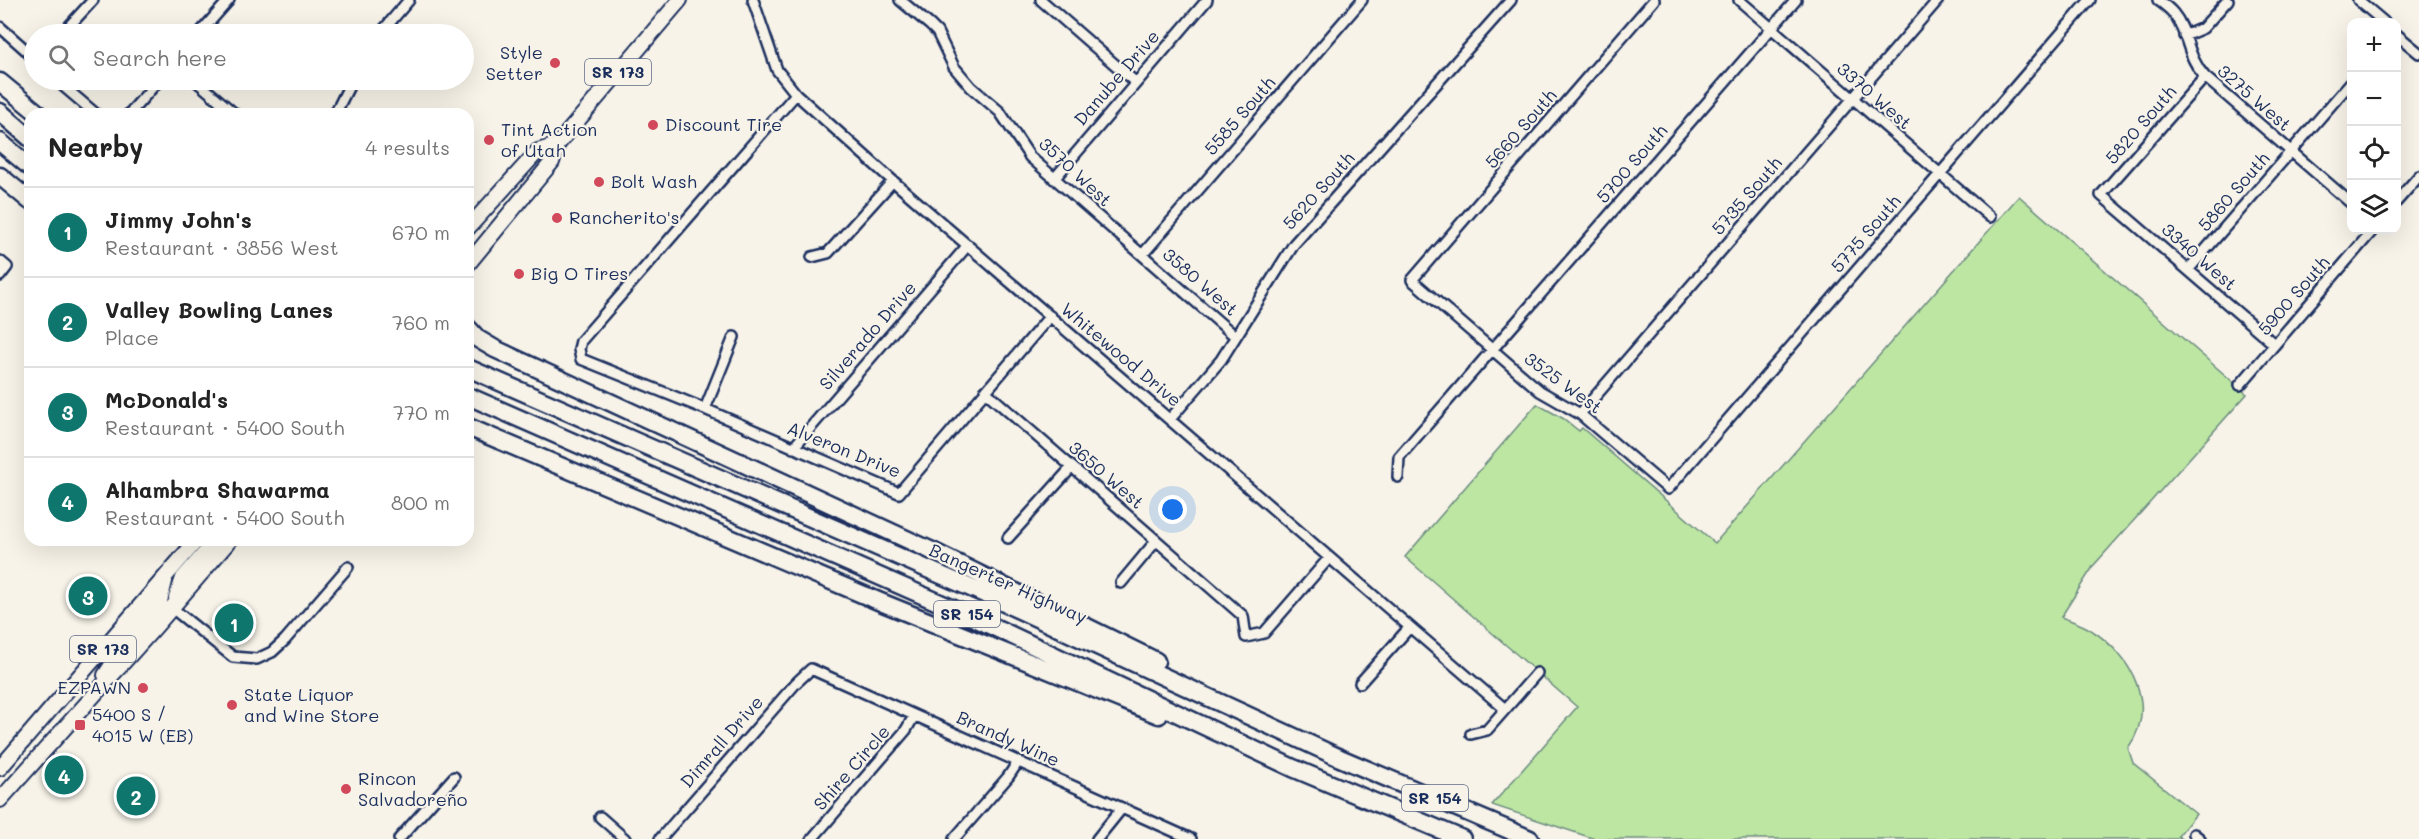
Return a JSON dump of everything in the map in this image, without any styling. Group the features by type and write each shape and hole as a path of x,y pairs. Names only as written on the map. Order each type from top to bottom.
{"highway":[{"path":"0,82 32,108"},
{"path":"0,111 24,133"},
{"path":"0,142 24,162"},
{"path":"0,176 24,196"},
{"path":"474,335 495,349 1028,597 1340,758"},
{"path":"474,345 495,349"},
{"name":"Bangerter Highway","path":"474,371 989,596 1340,758 1530,839"},
{"name":"SR 154","path":"474,399 979,620 1329,784 1462,839"},
{"path":"474,430 883,603 1284,768 1329,784"}],"main road":[{"name":"SR 173","path":"474,257 552,162 557,144 680,0"},
{"name":"SR 173","path":"474,221 538,151 557,144"},
{"name":"SR 173","path":"0,768 192,546"},
{"path":"172,608 183,578 211,546"},
{"name":"SR 173","path":"0,800 225,546"},
{"path":"96,693 118,653 160,601 167,575"}],"street":[{"path":"71,24 93,0"},
{"path":"208,24 229,0"},
{"path":"389,24 409,0"},
{"name":"Whitewood Drive","path":"753,0 777,70 796,94 893,181 1171,418 1409,628 1505,709"},
{"name":"3570 West","path":"900,0 930,25 958,72 1000,112 1030,157 1143,254"},
{"path":"1041,0 1135,82"},
{"name":"Danube Drive","path":"1054,179 1207,0"},
{"name":"5585 South","path":"1143,254 1362,0"},
{"name":"5620 South","path":"1171,418 1221,360 1294,244 1510,0"},
{"name":"5660 South","path":"1412,280 1654,0"},
{"name":"3370 West","path":"1739,0 1990,217"},
{"name":"5700 South","path":"1398,477 1399,457 1796,0"},
{"name":"5735 South","path":"1580,414 1938,0"},
{"name":"5775 South","path":"1668,489 2090,0"},
{"name":"3275 West","path":"2158,0 2173,13 2195,66 2205,77 2347,200"},
{"path":"2184,36 2203,28 2228,0"},
{"path":"2358,0 2379,18"},
{"path":"0,27 24,50"},
{"path":"2401,37 2419,53"},
{"name":"5820 South","path":"2102,195 2205,77"},
{"name":"5860 South","path":"2188,270 2347,87"},
{"path":"68,90 89,108"},
{"path":"134,108 150,90"},
{"path":"207,90 228,108"},
{"path":"337,108 347,90"},
{"name":"Alveron Drive","path":"796,94 581,341 579,349 581,359 705,409 899,493 1050,316"},
{"path":"2401,197 2419,176"},
{"path":"812,257 828,253 893,181"},
{"name":"3340 West","path":"2102,195 2274,344"},
{"name":"5900 South","path":"2240,385 2370,234"},
{"name":"Silverado Drive","path":"793,448 968,245"},
{"name":"3580 West","path":"1143,254 1235,336"},
{"path":"0,276 4,264"},
{"name":"3525 West","path":"1412,280 1547,396 1580,414 1668,489"},
{"path":"705,409 734,338"},
{"name":"3650 West","path":"985,391 1244,616 1246,638 1264,633 1329,558"},
{"path":"1008,538 1072,467"},
{"path":"1121,582 1156,541"},
{"path":"172,608 233,657 257,659 272,652 285,640 348,567"},
{"path":"1360,683 1409,628"},
{"name":"Brandy Wine","path":"811,669 1191,839"},
{"name":"Dimrall Drive","path":"660,839 796,683 811,669"},
{"path":"1471,734 1487,730 1537,673"},
{"name":"Shire Circle","path":"812,839 906,730 914,716"},
{"path":"954,839 1008,777 1018,762"},
{"path":"399,839 454,777"},
{"path":"1097,839 1122,808"},
{"path":"600,817 625,839"}],"green space":[{"path":"2019,196 2247,394 2094,565 2061,617 2088,628 2118,653 2128,667 2136,683 2141,715 2137,732 2128,748 2133,763 2196,814 2178,836 2182,839 1595,839 1492,805 1577,707 1405,557 1537,404 1564,419 1579,431 1582,428 1715,543"}],"place":[{"name":"Style Setter","path":"555,63"},
{"name":"Discount Tire","path":"653,125"},
{"name":"Tint Action of Utah","path":"489,140"},
{"name":"Bolt Wash","path":"599,182"},
{"name":"Rancherito's","path":"557,218"},
{"name":"Big O Tires","path":"519,274"},
{"name":"McDonald's","path":"88,596"},
{"name":"Jimmy John's","path":"234,623"},
{"name":"EZPAWN","path":"143,688"},
{"name":"State Liquor and Wine Store","path":"232,705"},
{"name":"5400 S / 4015 W (EB)","path":"80,725"},
{"name":"Alhambra Shawarma","path":"64,775"},
{"name":"Rincon Salvadoreño","path":"346,789"},
{"name":"Valley Bowling Lanes","path":"136,796"}]}
